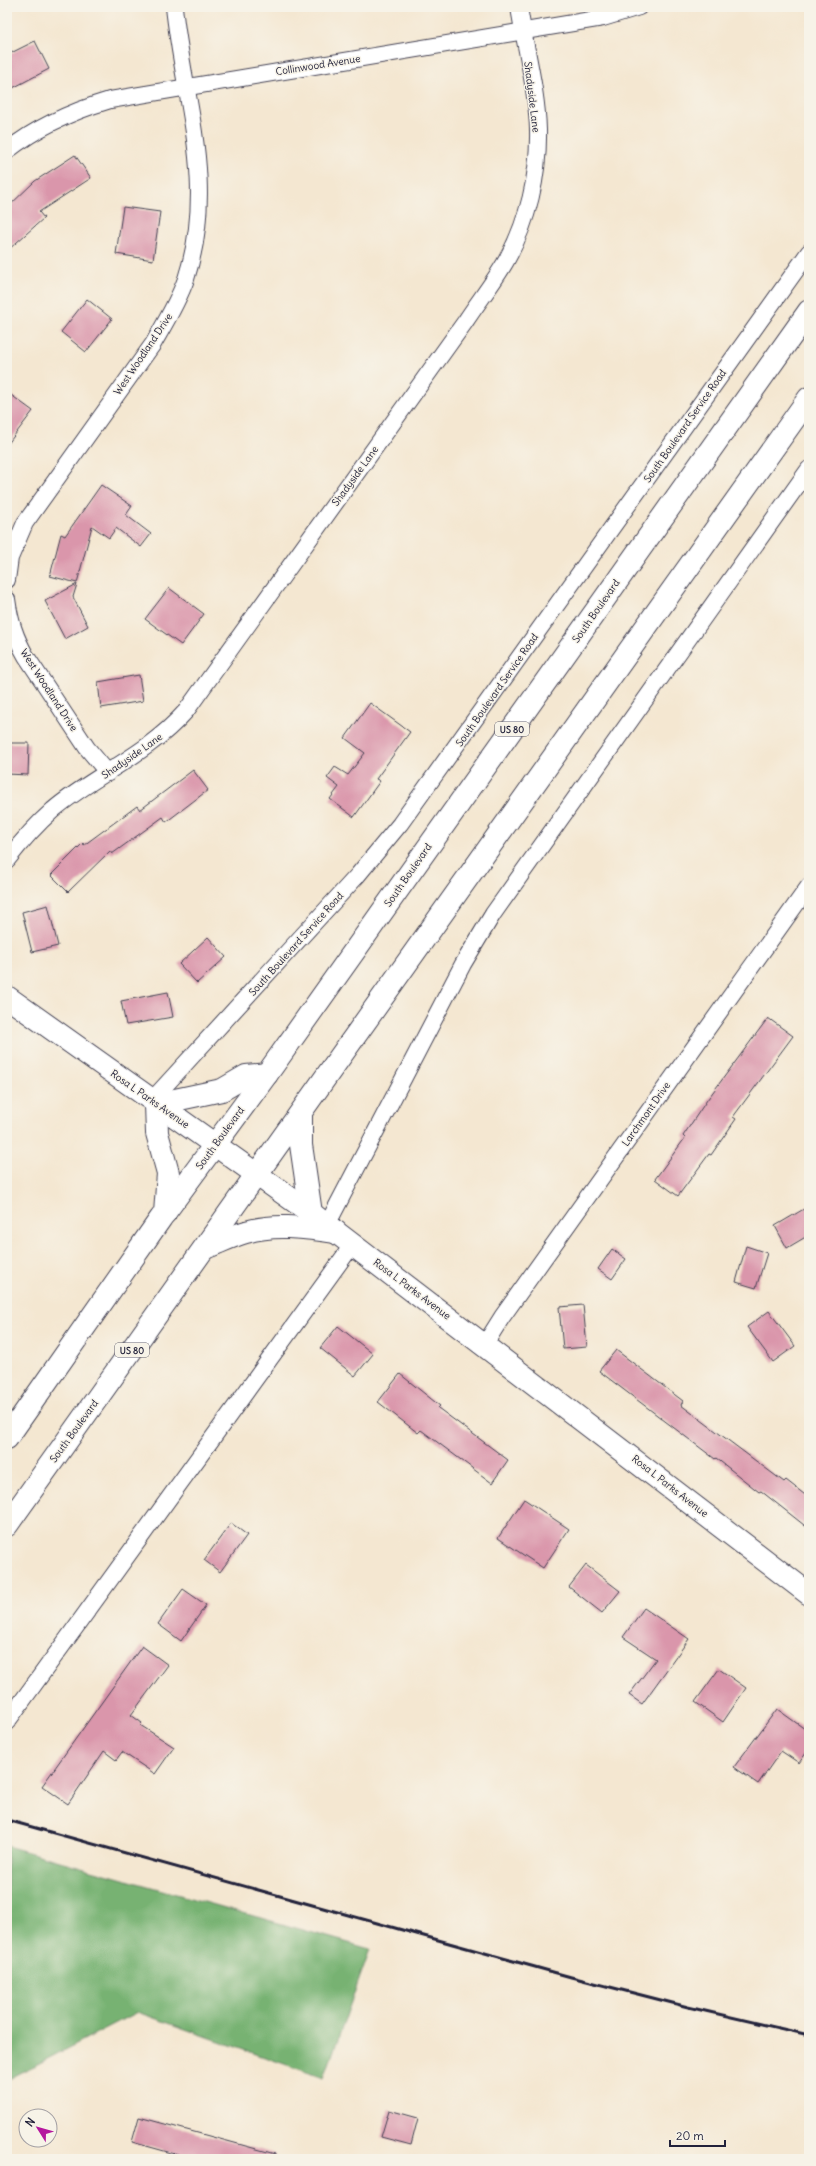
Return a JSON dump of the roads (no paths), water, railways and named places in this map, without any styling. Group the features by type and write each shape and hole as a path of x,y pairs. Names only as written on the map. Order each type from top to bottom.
{"main road":[{"name":"South Boulevard","path":"7,1438 165,1213 267,1074 809,311"},
{"name":"South Boulevard","path":"7,1525 809,398"},
{"name":"Rosa L Parks Avenue","path":"7,997 332,1228 809,1594"},
{"path":"165,1213 168,1173 157,1133 153,1102 222,1090 246,1076 267,1074"},
{"path":"205,1248 246,1232 273,1227 332,1228 301,1145 301,1113"}],"street":[{"name":"West Woodland Drive","path":"7,580 10,558 25,523 153,344 171,313 186,281 197,239 200,196 199,164 174,7"},
{"name":"Shadyside Lane","path":"7,860 25,838 54,810 144,750 171,728 186,711 460,328 506,261 528,208 537,151 536,113 519,7"},
{"name":"Collinwood Avenue","path":"7,150 42,127 88,107 110,100 523,30 603,18 639,7"},
{"name":"South Boulevard Service Road","path":"153,1102 357,876 400,824 809,252"},
{"path":"7,1722 332,1228 463,964 493,914 809,469"},
{"name":"West Woodland Drive","path":"7,600 9,619 17,640 26,656 87,748 108,773"},
{"name":"Larchmont Drive","path":"485,1344 502,1317 804,902 809,886"}],"railway":[{"path":"7,1820 571,1977 688,2007 809,2035"}]}
